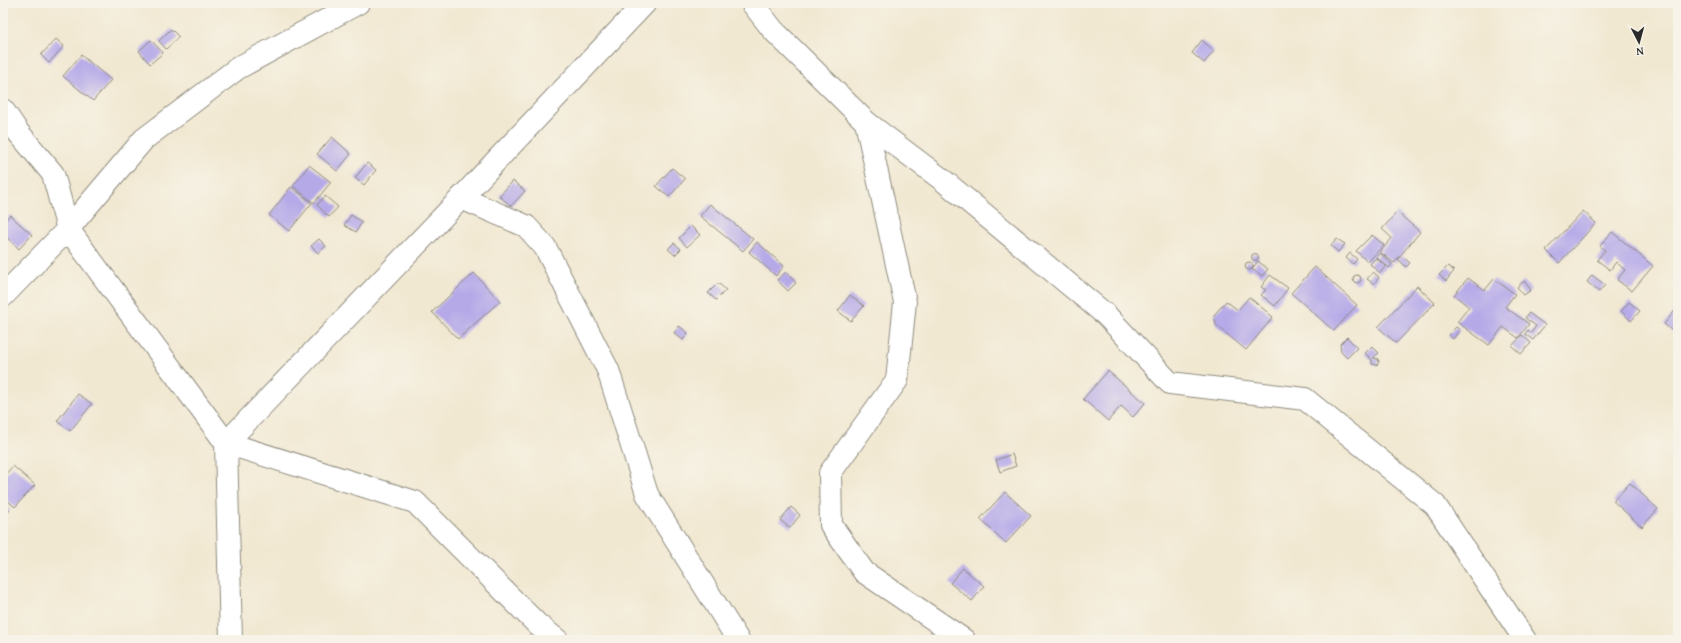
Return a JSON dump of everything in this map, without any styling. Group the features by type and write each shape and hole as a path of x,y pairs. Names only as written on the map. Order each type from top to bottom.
{"street":[{"path":"3,296 68,229 144,139 238,68 358,3"},
{"path":"226,443 461,198 645,3"},
{"path":"752,3 773,30 866,122 944,181 1106,315 1170,383 1305,399 1435,505 1525,640"},
{"path":"3,110 18,132 52,174 68,229 226,443 231,640"},
{"path":"866,122 905,302 896,380 830,473 831,525 864,572 964,640"},
{"path":"461,198 526,226 545,247 608,370 647,494 738,640"},
{"path":"226,443 415,502 538,625 557,640"}],"building":[{"path":"171,29 179,37 166,49 159,41"},
{"path":"56,39 64,46 49,63 41,55"},
{"path":"151,40 163,53 150,64 139,51"},
{"path":"1202,40 1214,51 1204,63 1192,53"},
{"path":"81,55 111,80 93,101 63,76"},
{"path":"332,137 351,154 337,171 317,154"},
{"path":"367,163 376,170 364,185 355,178"},
{"path":"309,165 331,182 314,203 293,186"},
{"path":"672,168 685,179 669,197 656,186"},
{"path":"513,181 525,191 511,206 499,196"},
{"path":"291,187 312,203 289,231 269,215"},
{"path":"325,196 338,207 329,217 317,205"},
{"path":"710,204 753,239 743,251 700,216"},
{"path":"1583,211 1596,223 1559,263 1546,250"},
{"path":"1397,212 1420,232 1394,263 1380,252 1392,238 1382,229"},
{"path":"10,215 32,235 19,249 3,234 3,223"},
{"path":"351,215 362,222 356,232 344,225"},
{"path":"691,226 700,235 687,247 679,238"},
{"path":"1612,232 1653,266 1632,291 1617,280 1625,270 1616,262 1610,270 1597,260 1605,250 1600,246"},
{"path":"1372,235 1384,245 1368,262 1356,251"},
{"path":"319,239 326,246 318,253 311,246"},
{"path":"1337,239 1345,244 1338,252 1331,246"},
{"path":"757,242 784,266 776,276 749,252"},
{"path":"674,243 681,249 675,255 668,249"},
{"path":"1350,253 1357,259 1353,264 1346,258"},
{"path":"1380,253 1392,264 1389,268 1376,257"},
{"path":"1255,254 1258,257 1255,260 1252,257"},
{"path":"1402,256 1410,263 1406,267 1398,259"},
{"path":"1376,258 1386,266 1380,273 1370,264"},
{"path":"1258,261 1268,269 1262,276 1252,269"},
{"path":"1249,262 1252,263 1252,269 1249,270 1246,269 1245,266 1246,263"},
{"path":"1448,266 1454,271 1446,281 1439,275"},
{"path":"1315,267 1357,305 1334,331 1291,293"},
{"path":"786,272 796,283 788,291 777,280"},
{"path":"1373,272 1379,277 1374,284 1367,279"},
{"path":"474,273 500,301 458,339 432,312"},
{"path":"1270,275 1288,288 1275,306 1261,295 1266,290 1261,287"},
{"path":"1357,275 1360,276 1360,282 1357,283 1354,282 1353,279 1354,276"},
{"path":"1592,275 1605,285 1599,292 1587,282"},
{"path":"1468,278 1485,290 1494,279 1515,294 1505,307 1529,324 1518,338 1503,327 1489,345 1457,322 1469,307 1454,295"},
{"path":"1524,281 1531,290 1524,295 1517,287"},
{"path":"718,283 726,290 716,300 708,293"},
{"path":"1417,286 1435,303 1396,343 1378,327"},
{"path":"850,295 864,306 851,321 838,311"},
{"path":"1249,297 1273,317 1246,350 1216,325 1214,315 1226,301 1238,310"},
{"path":"1629,302 1640,311 1631,321 1621,311"},
{"path":"1678,307 1678,336 1664,324"},
{"path":"1529,313 1545,325 1533,340 1525,334 1528,330 1531,333 1536,326 1525,318"},
{"path":"679,326 688,333 683,340 674,333"},
{"path":"1456,327 1460,330 1453,339 1448,335"},
{"path":"1522,335 1531,343 1521,354 1512,346"},
{"path":"1347,337 1357,348 1347,358 1341,352 1340,344"},
{"path":"1372,346 1379,353 1373,358 1378,359 1379,362 1377,365 1372,364 1372,360 1365,353"},
{"path":"1108,371 1145,403 1133,417 1121,406 1108,421 1083,399"},
{"path":"78,394 92,404 70,431 57,421"},
{"path":"1012,454 1016,466 1000,472 996,460"},
{"path":"13,466 35,485 15,507 3,497 3,477"},
{"path":"1630,483 1658,509 1642,527 1613,501"},
{"path":"1005,492 1031,516 1006,543 980,519"},
{"path":"3,505 10,510 3,518"},
{"path":"791,507 800,515 790,528 780,520"},
{"path":"963,568 984,586 972,601 950,583"}]}
